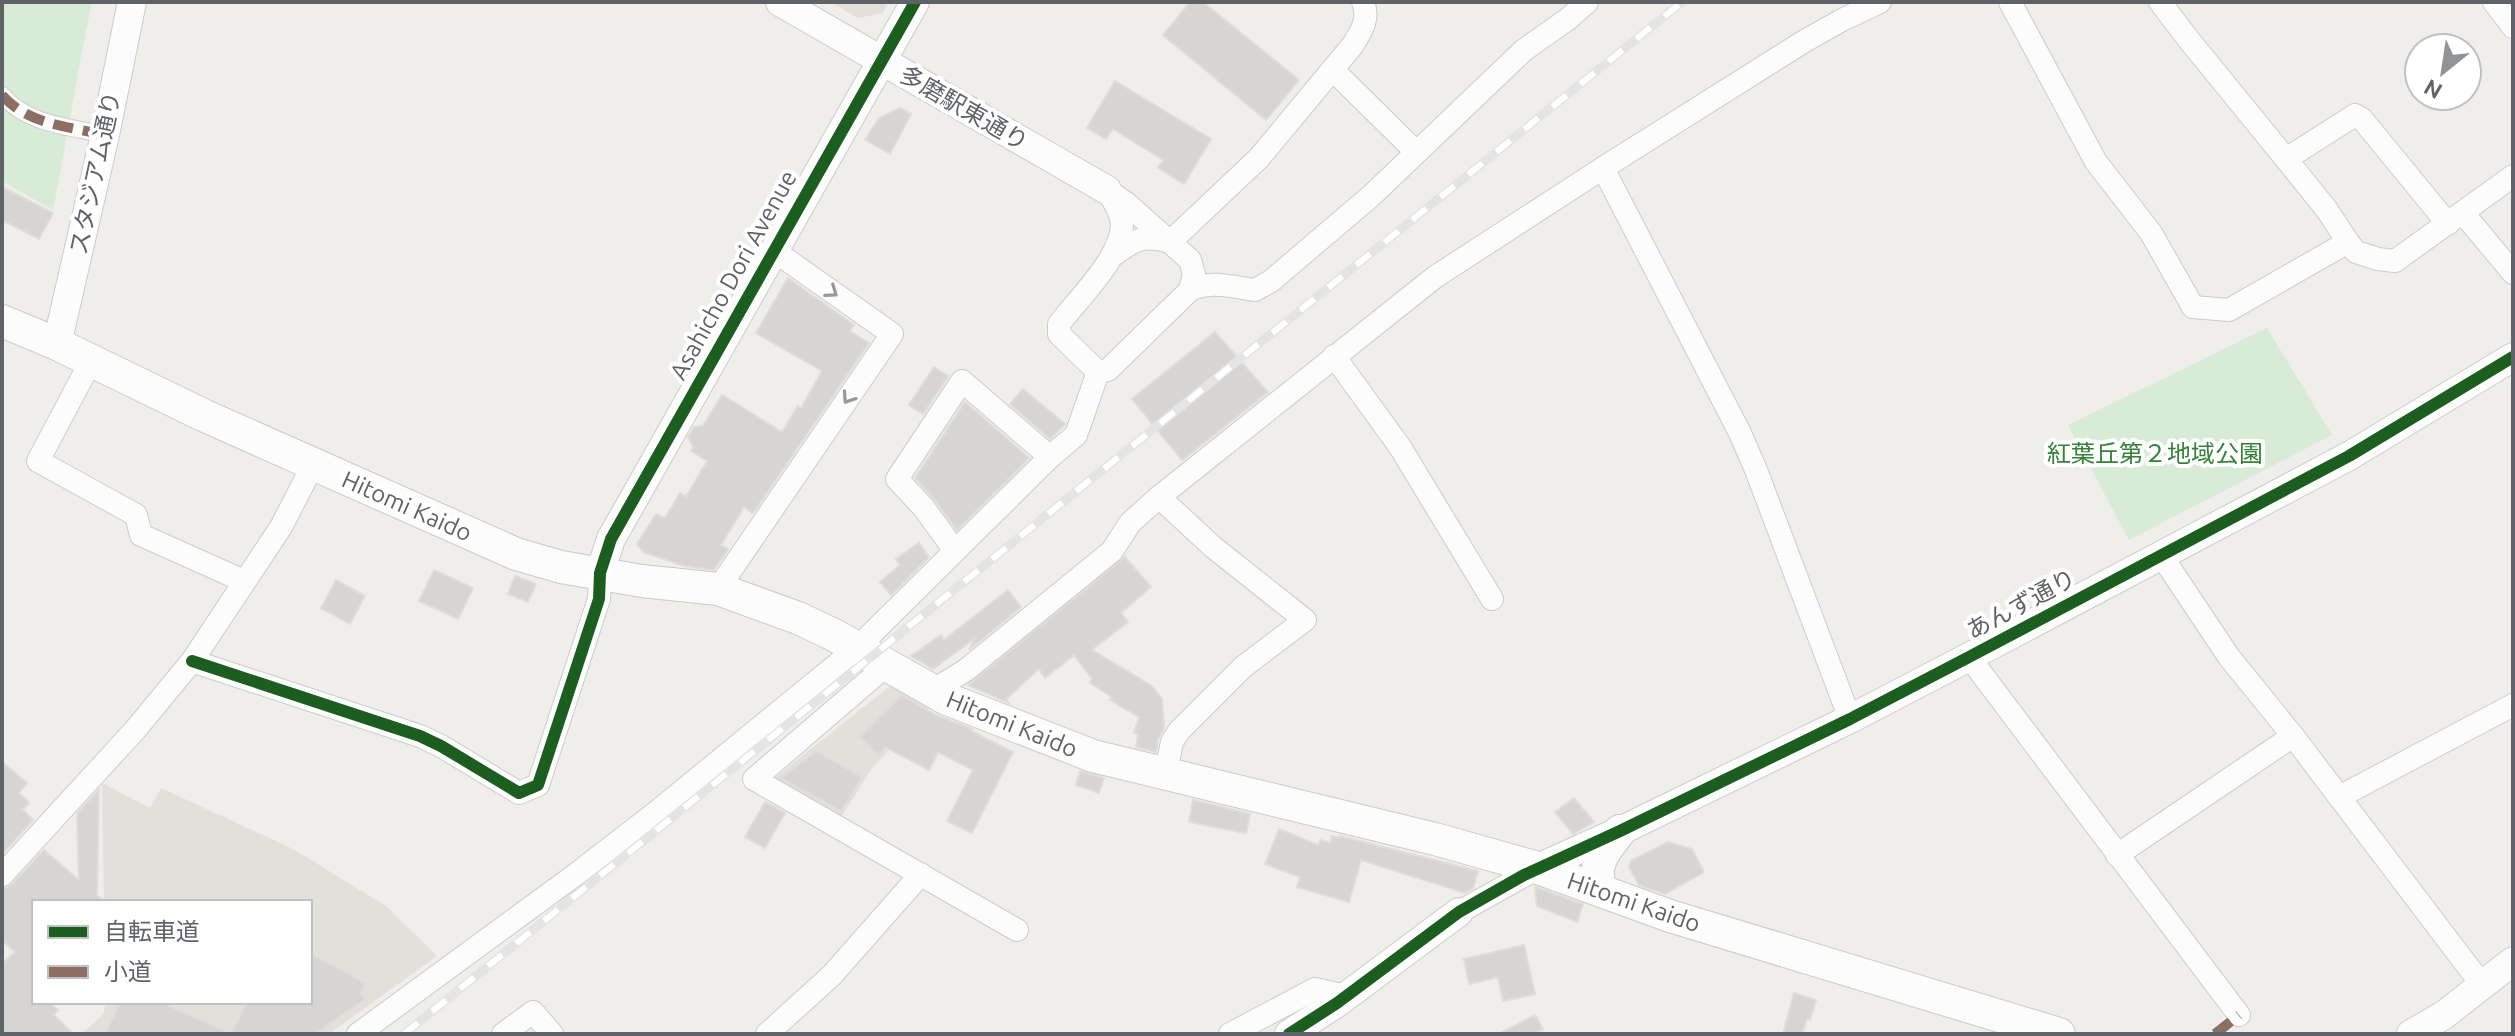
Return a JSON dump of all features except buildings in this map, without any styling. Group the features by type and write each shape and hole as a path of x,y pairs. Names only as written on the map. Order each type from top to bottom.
{"main road":[{"name":"Hitomi Kaido","path":"2,321 313,465 516,554 561,567 657,583 718,589 798,618 932,691 1093,756 1435,839 1538,868 1772,948 2059,1034"},
{"path":"1602,891 1596,872 1620,831"}],"street":[{"name":"スタジアム通り","path":"57,344 132,2"},
{"name":"多磨駅東通り","path":"780,2 1107,190"},
{"name":"Asahicho Dori Avenue","path":"600,573 611,539 915,2"},
{"path":"1170,242 1259,158 1333,70 1364,28 1363,2"},
{"path":"1552,2 1568,19"},
{"path":"1098,372 1108,370 1190,290 1200,286 1255,290 1271,281 1371,196 1524,50 1587,2"},
{"path":"932,691 966,670 1112,551 1130,523 1159,497 1435,277 1803,42 1880,2"},
{"path":"2010,2 2096,162 2151,233 2193,307 2229,310 2348,242"},
{"path":"2160,2 2327,210 2356,252 2395,261 2513,176"},
{"path":"2494,2 2513,27"},
{"path":"1333,70 1416,152"},
{"path":"2,95 11,105 34,119 105,135"},
{"path":"2286,159 2355,115 2513,273"},
{"path":"1603,168 1745,445 1850,719"},
{"path":"1107,190 1203,271 1232,287"},
{"path":"1107,190 1122,223 1112,256"},
{"path":"1098,372 1059,334 1059,324 1112,256 1132,241 1144,238 1170,242"},
{"path":"718,589 892,334 773,250"},
{"path":"1190,260 1194,274 1190,290"},
{"path":"1334,356 1400,447 1492,599"},
{"name":"あんず通り","path":"1538,868 1850,719 1969,657 2349,456 2512,359"},
{"path":"91,361 38,461 136,515 141,535 244,581"},
{"path":"358,1034 654,814 857,648 1076,435 1098,372"},
{"path":"955,551 924,508 897,479 962,381 1050,457"},
{"path":"2,875 135,730 192,661 281,527 313,465"},
{"path":"1159,497 1213,547 1305,620 1243,667 1179,731 1172,742 1166,772"},
{"path":"2161,555 2229,657 2293,736 2482,985"},
{"path":"192,661 420,736 519,793 538,785 599,599 600,573"},
{"path":"1969,657 2239,1015"},
{"path":"887,665 754,779 1017,930"},
{"path":"2339,797 2513,705"},
{"path":"2117,855 2293,736"},
{"path":"1289,1034 1459,912 1538,868"},
{"path":"767,1034 832,975 921,874"},
{"path":"2411,1034 2444,1015 2513,961"},
{"path":"1230,1034 1315,989 1346,996"},
{"path":"503,1034 533,1012 552,1034"}],"shaded area":[{"path":"830,2 888,2 883,13 858,18"},
{"path":"899,679 934,703 872,768 841,817 773,779"},
{"path":"102,783 150,808 161,788 293,849 386,906 437,956 329,1034 81,1034 104,1014 105,1004 312,1004 312,900 104,900"}],"green space":[{"path":"2,2 92,2 53,210 2,181"},
{"name":"紅葉丘第２地域公園","path":"2267,328 2332,435 2129,540 2068,425"}],"railway":[{"path":"404,1034 1682,2"}],"marked path":[{"path":"2,95 12,105 36,118 105,135"},
{"path":"2215,1034 2239,1015"}],"cycle path":[{"path":"192,661 420,736 519,793 538,785 599,599 600,573 611,539 915,2"},
{"path":"1289,1034 1337,1003 1459,912 1524,875 1850,719 1969,657 2349,456 2513,357"}]}
